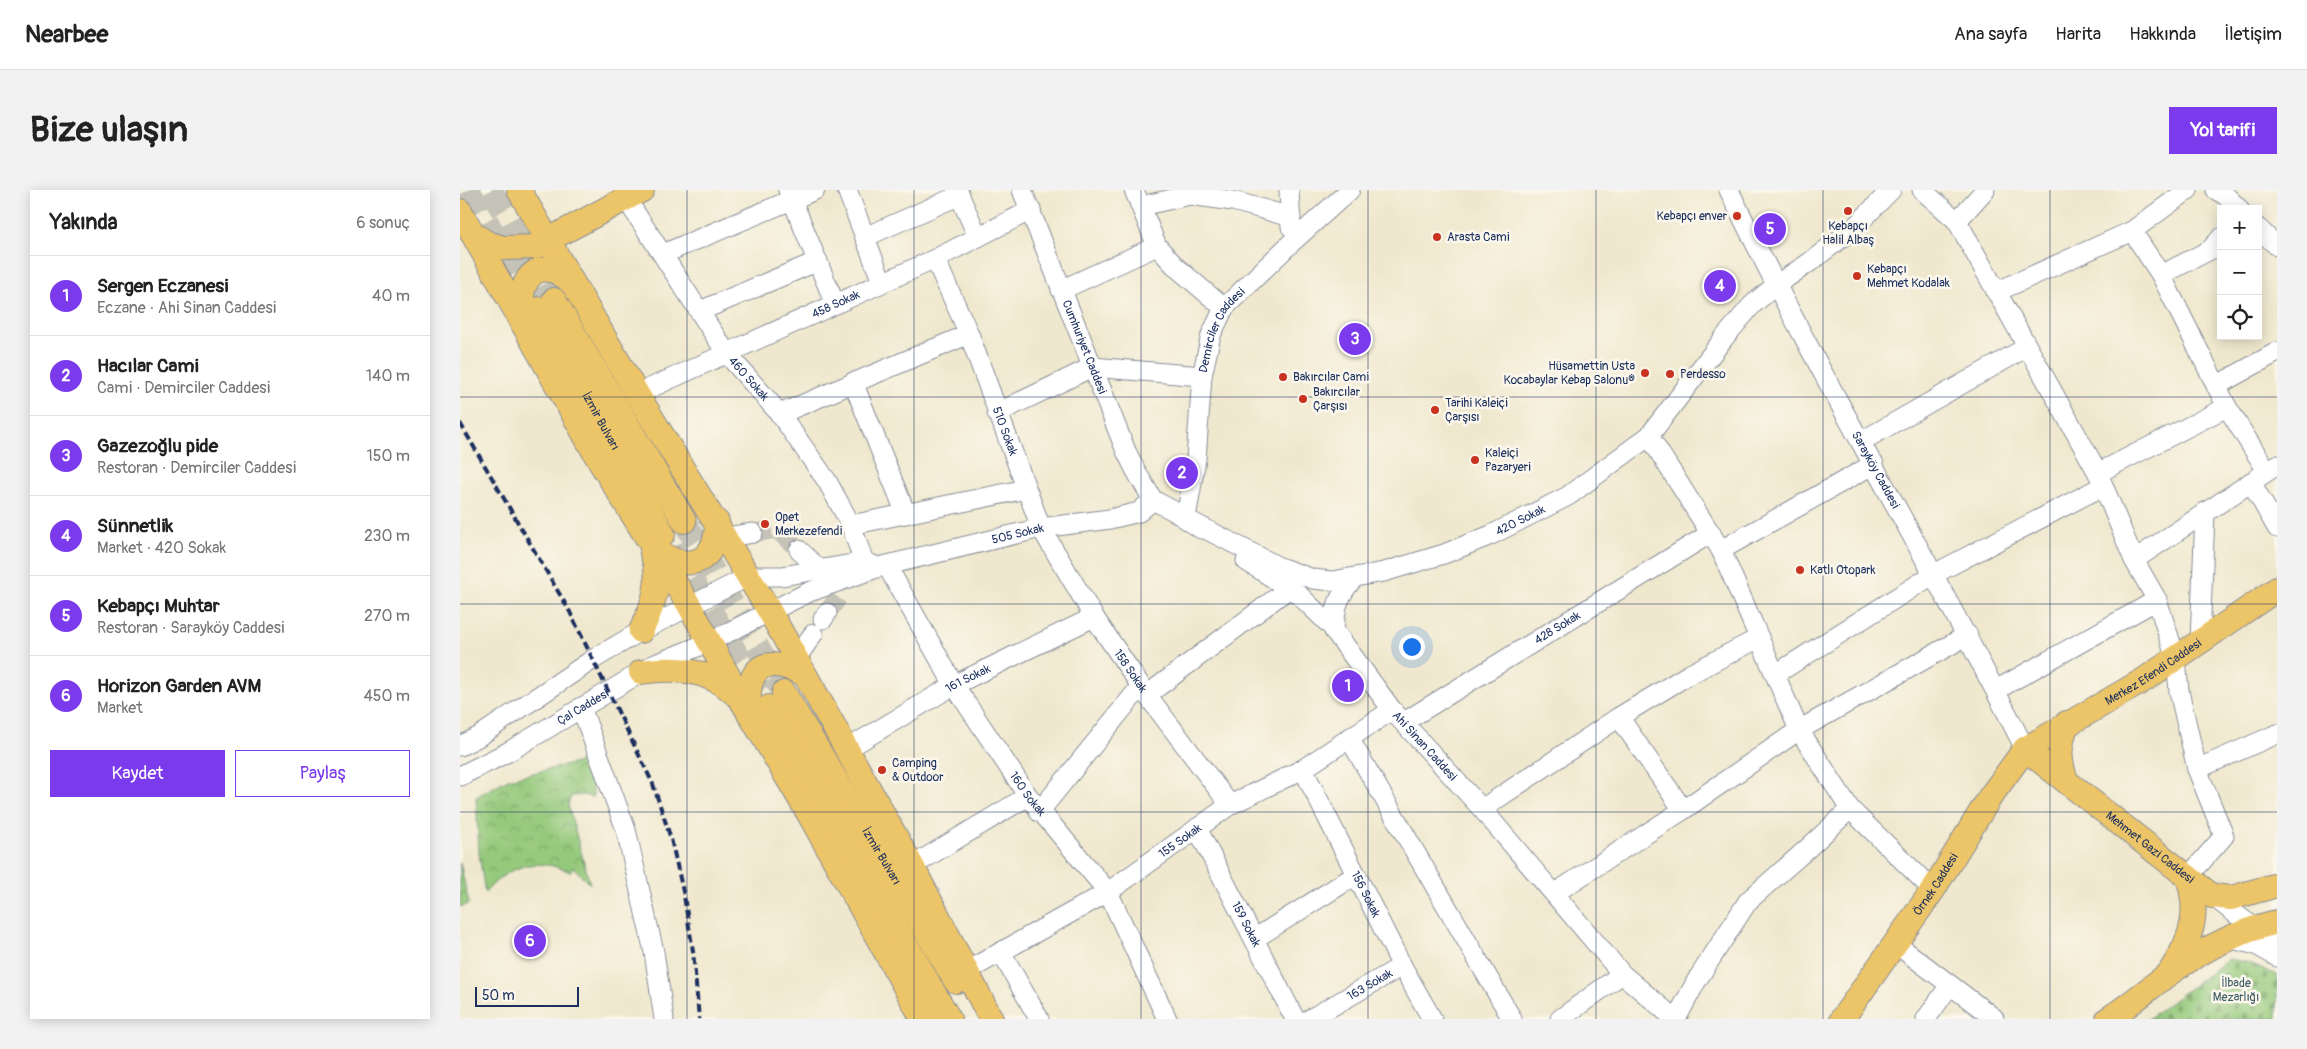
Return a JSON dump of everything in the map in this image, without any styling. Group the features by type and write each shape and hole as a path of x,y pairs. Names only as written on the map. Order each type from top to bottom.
{"main road":[{"path":"519,190 637,394 750,576 912,866 967,971 979,1008 991,1019"},
{"path":"472,233 487,243 504,248 535,247 636,192"},
{"path":"460,211 472,233 538,310"},
{"path":"538,310 524,286 536,271 547,268 554,270 560,273 579,291"},
{"name":"İzmir Bulvarı","path":"538,310 684,521"},
{"name":"İzmir Bulvarı","path":"538,310 654,540"},
{"path":"654,540 674,561 682,563 694,562 712,548 721,530"},
{"path":"654,540 709,642 761,703"},
{"path":"640,631 650,611 657,575 654,540"},
{"name":"Merkez Efendi Caddesi","path":"2025,748 2144,680 2277,589"},
{"path":"800,666 766,666 757,670 749,686 761,703 808,814 923,1019"},
{"path":"641,672 672,670 699,673 761,703"},
{"name":"İzmir Bulvarı","path":"761,703 979,1008"},
{"name":"İzmir Bulvarı","path":"761,703 949,1019"},
{"path":"2066,782 2060,764 2059,750 2067,723"},
{"name":"Örnek Caddesi","path":"1842,1019 1933,890 2002,778 2025,748"},
{"name":"Mehmet Gazi Caddesi","path":"2025,748 2212,896"},
{"path":"2002,778 2037,775 2066,782"},
{"path":"2170,973 2189,939 2194,916 2194,897 2188,878"},
{"path":"2212,896 2231,898 2277,884"},
{"path":"2108,1019 2170,973 2228,938 2254,927 2277,922"},
{"path":"979,1008 995,1019"}],"street":[{"path":"663,254 790,195 814,190"},
{"path":"847,190 882,282"},
{"path":"1289,190 1290,244"},
{"name":"Demirciler Caddesi","path":"1189,520 1202,376 1211,335 1224,308 1290,244 1350,190"},
{"name":"Sarayköy Caddesi","path":"1729,190 1776,285 1968,634 2025,748"},
{"name":"420 Sokak","path":"1189,520 1279,567 1313,578 1332,581 1384,572 1444,554 1491,535 1568,496 1649,436 1724,338 1752,305 1853,228 1891,190"},
{"path":"1922,190 1957,221 2100,480 2134,560 2157,600 2176,659 2179,692 2197,769 2224,836 2188,878"},
{"path":"1957,221 1985,190"},
{"path":"1996,292 2132,231 2188,190"},
{"path":"2216,190 2226,194 2236,205"},
{"name":"Cumhuriyet Caddesi","path":"1024,191 1061,290 1126,451 1153,500"},
{"name":"460 Sokak","path":"636,192 663,254 727,354 780,414 826,481 850,525 877,565"},
{"path":"865,237 958,193 978,237"},
{"path":"790,195 836,304"},
{"path":"1224,308 1176,267 1157,246 1138,198 1190,195 1233,200 1291,217"},
{"name":"458 Sokak","path":"637,394 935,259 1031,210"},
{"path":"2132,231 2161,275 2227,407 2265,473 2277,528"},
{"path":"2262,232 2277,246"},
{"path":"2161,275 2210,250 2217,242"},
{"path":"1061,290 1157,246"},
{"name":"510 Sokak","path":"935,259 969,334 1041,528"},
{"path":"700,311 818,261"},
{"path":"780,414 969,334"},
{"path":"1862,441 2027,347"},
{"path":"2216,386 2277,352"},
{"path":"997,413 1092,368 1202,376"},
{"path":"853,382 906,514"},
{"path":"1776,674 1934,574 2227,407"},
{"path":"1649,436 1722,550 1799,730 1850,809 1933,890"},
{"path":"1722,550 1874,464"},
{"path":"2134,560 2265,473"},
{"path":"850,525 1026,489"},
{"name":"Ahi Sinan Caddesi","path":"1153,500 1189,520 1213,539 1298,594 1334,631 1398,716 1555,893 1622,974 1675,1019"},
{"name":"505 Sokak","path":"750,576 782,576 820,570 877,565 1041,528 1139,512 1153,500"},
{"path":"2200,642 2206,512"},
{"name":"158 Sokak","path":"1041,528 1094,617 1144,690 1230,805"},
{"path":"721,530 752,533"},
{"name":"428 Sokak","path":"1398,716 1711,533"},
{"path":"799,550 820,570"},
{"name":"505 Sokak","path":"709,642 809,592 851,578 877,565"},
{"name":"160 Sokak","path":"877,565 1039,812 1108,892 1168,1019"},
{"path":"460,746 478,737 592,660 640,631 750,576"},
{"path":"1334,631 1339,596 1355,577"},
{"path":"840,595 851,578"},
{"path":"1039,812 1144,690 1288,589"},
{"path":"1996,690 2157,600"},
{"name":"161 Sokak","path":"847,749 954,685 1094,617"},
{"path":"800,666 821,622"},
{"path":"1555,893 1683,810 1799,730 1968,634"},
{"path":"1482,809 1619,717 1688,675 1759,638"},
{"name":"Çal Caddesi","path":"460,776 508,752 641,672 680,652 709,642"},
{"path":"581,707 626,830 654,952 664,1019"},
{"name":"155 Sokak","path":"967,971 1108,892 1230,805 1303,769 1349,738 1398,716"},
{"path":"1619,717 1683,810"},
{"path":"2197,769 2277,734"},
{"path":"1349,738 1512,1019"},
{"name":"156 Sokak","path":"1303,769 1402,966 1432,1019"},
{"path":"912,866 1028,796"},
{"path":"1675,1019 1697,980 1748,901 1808,849 1850,809"},
{"name":"159 Sokak","path":"1197,828 1295,1019"},
{"path":"1254,939 1356,875"},
{"name":"Mehmet Gazi Caddesi","path":"2212,896 2277,942"},
{"path":"2228,938 2256,945 2277,956"},
{"path":"1896,944 1994,1018"},
{"path":"1001,952 1039,1019"},
{"name":"163 Sokak","path":"1310,1019 1402,966"},
{"path":"1560,1019 1622,974"},
{"path":"1926,1019 1950,985"}],"green space":[{"path":"584,761 593,790 593,798 584,795 571,796 568,805 590,884 573,867 570,872 558,867 534,864 513,870 503,876 485,893 479,854 476,797 508,779"},
{"path":"460,863 469,904 460,907"},
{"name":"İlbade Mezarlığı","path":"2229,959 2250,963 2277,975 2277,1019 2148,1019"}],"tunnel":[{"path":"468,190 533,300"},
{"path":"491,190 554,300"},
{"path":"684,521 784,693"},
{"path":"753,533 777,529 799,550"},
{"path":"672,548 769,707"},
{"path":"827,613 840,595"}],"railway":[{"path":"460,423 570,612 653,784 671,839 684,896 693,951 699,1019"}],"place":[{"name":"Kebapçı Halil Albaş","path":"1848,211"},
{"name":"Kebapçı enver","path":"1737,216"},
{"name":"Kebapçı Muhtar","path":"1770,229"},
{"name":"Arasta Cami","path":"1437,237"},
{"name":"Kebapçı Mehmet Kodalak","path":"1857,276"},
{"name":"Sünnetlik","path":"1720,286"},
{"name":"Gazezoğlu pide","path":"1355,339"},
{"name":"Hüsamettin Usta Kocabaylar Kebap Salonu®","path":"1645,373"},
{"name":"Perdesso","path":"1670,374"},
{"name":"Bakırcılar Cami","path":"1283,377"},
{"name":"Bakırcılar Çarşısı","path":"1303,399"},
{"name":"Tarihi Kaleiçi Çarşısı","path":"1435,410"},
{"name":"Kaleiçi Pazaryeri","path":"1475,460"},
{"name":"Hacılar Cami","path":"1182,473"},
{"name":"Opet Merkezefendi","path":"765,524"},
{"name":"Katlı Otopark","path":"1800,570"},
{"name":"Sergen Eczanesi","path":"1348,686"},
{"name":"Camping & Outdoor","path":"882,770"},
{"name":"Horizon Garden AVM","path":"530,941"}]}
